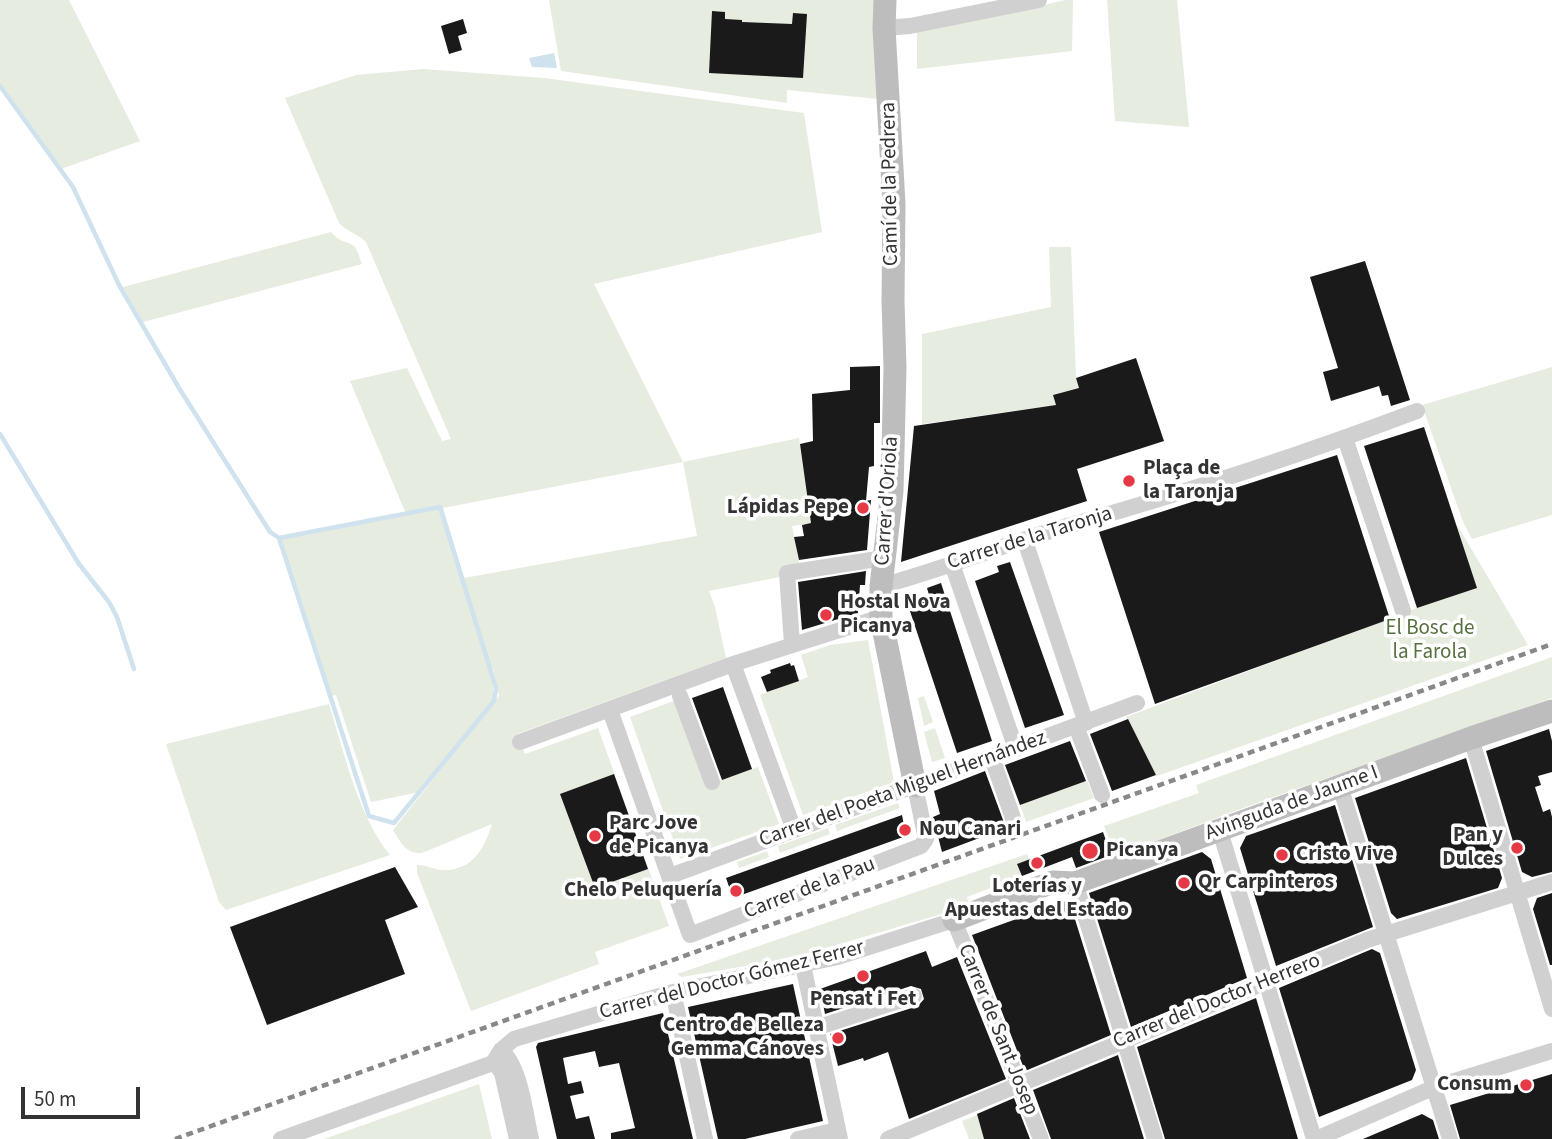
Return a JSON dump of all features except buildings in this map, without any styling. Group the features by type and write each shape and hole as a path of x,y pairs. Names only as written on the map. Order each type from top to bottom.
{"street":[{"name":"Camí de la Pedrera","path":"885,0 884,28 894,204 892,301 895,368"},
{"path":"884,28 910,26 1039,0"},
{"name":"Carrer d'Oriola","path":"895,368 892,491 881,586 881,617 926,839"},
{"name":"Carrer de la Taronja","path":"881,586 1170,496 1345,438 1416,411"},
{"path":"1345,438 1403,611"},
{"path":"1024,541 1102,795"},
{"path":"792,644 787,573 884,558"},
{"path":"952,564 1016,749"},
{"path":"520,742 733,664 881,617"},
{"path":"733,664 794,830"},
{"path":"680,696 712,782"},
{"name":"Carrer del Poeta Miguel Hernández","path":"670,876 1137,703"},
{"path":"610,710 670,876"},
{"name":"Avinguda de Jaume I","path":"954,920 1053,883 1075,883 1552,711"},
{"path":"1471,738 1552,1009"},
{"path":"992,758 1014,821"},
{"path":"1340,786 1450,1139"},
{"path":"1220,831 1315,1139 1435,1087 1552,1052"},
{"name":"Carrer de la Pau","path":"670,876 691,935 911,851 921,846 926,839"},
{"name":"Carrer del Doctor Herrero","path":"888,1139 1018,1083 1387,933 1552,882"},
{"path":"1075,883 1155,1139"},
{"name":"Carrer del Doctor Gómez Ferrer","path":"281,1139 497,1057 514,1039 673,992 838,957 954,920"},
{"name":"Carrer de Sant Josep","path":"954,920 1041,1139"},
{"path":"798,1139 839,1135 803,965"},
{"path":"673,992 705,1139"},
{"path":"816,1028 914,996"},
{"path":"517,1139 502,1073 496,1064 497,1057 514,1067 531,1139"}],"green space":[{"path":"0,0 69,0 140,141 61,169 0,86"},
{"path":"549,0 876,0 878,99 787,90 787,103 561,71"},
{"path":"1073,0 1072,51 917,69 917,28 1011,13"},
{"path":"1107,0 1177,0 1189,127 1115,121"},
{"path":"423,69 544,78 804,113 822,232 594,284 683,462 799,438 811,523 792,526 800,567 780,577 709,591 726,658 517,734 525,754 598,728 669,926 595,952 599,964 471,1011 417,873 417,865 445,870 466,865 478,854 492,824 422,853 408,850 393,830 499,696 493,668 493,700 420,792 371,802 336,695 332,696 277,538 406,514 350,381 407,368 442,441 451,439 366,242 339,223 285,98 356,75","holes":["683,462 697,536 464,578 443,508"]},
{"path":"331,232 338,239 355,247 362,264 143,322 123,287"},
{"path":"1049,247 1071,247 1076,378 1079,388 1053,395 1056,405 922,424 922,334 1051,307"},
{"path":"1552,367 1552,515 1472,539 1463,522 1422,405"},
{"name":"El Bosc de la Farola","path":"1456,523 1528,645 1156,775 1126,717 1476,588"},
{"path":"868,640 894,782 803,815 760,695 808,677 801,655 830,645"},
{"path":"1552,657 1552,698 1116,856 1104,826 1199,793 1196,785"},
{"path":"924,696 933,722 924,726 918,698"},
{"path":"679,699 710,784 758,767 779,824 680,859 630,717"},
{"path":"329,704 361,803 369,822 390,855 226,910 219,902 166,744"},
{"path":"935,728 945,758 932,762 924,732"},
{"path":"1051,767 1059,791 1087,781 1094,798 1026,822 1020,805 1047,795"},
{"path":"898,803 900,808 837,831 835,825"},
{"path":"828,828 830,834 780,853 778,846"},
{"path":"767,851 769,857 739,868 737,862"},
{"path":"1027,854 1029,860 1022,876 967,897 969,906 816,951 682,977 677,974"},
{"path":"479,1084 492,1139 324,1139"},
{"path":"977,1115 984,1139 969,1139 962,1121"}],"water":[{"path":"554,53 557,68 532,67 529,58"}],"waterway":[{"path":"0,86 73,187 119,285 179,388 270,532 279,538 440,507 496,688 494,701 394,823 369,816 279,538"},
{"path":"0,434 79,564 109,602 117,617 134,669"}],"railway":[{"path":"175,1139 1552,644"}],"place":[{"name":"Plaça de la Taronja","path":"1129,481"},
{"name":"Lápidas Pepe","path":"863,508"},
{"name":"Hostal Nova Picanya","path":"826,615"},
{"name":"Nou Canari","path":"905,830"},
{"name":"Parc Jove de Picanya","path":"595,836"},
{"name":"Pan y Dulces","path":"1517,848"},
{"name":"Picanya","path":"1090,851"},
{"name":"Cristo Vive","path":"1282,855"},
{"name":"Loterías y Apuestas del Estado","path":"1037,863"},
{"name":"Qr Carpinteros","path":"1184,883"},
{"name":"Chelo Peluquería","path":"736,891"},
{"name":"Pensat i Fet","path":"863,976"},
{"name":"Centro de Belleza Gemma Cánoves","path":"838,1038"},
{"name":"Consum","path":"1526,1085"}]}
